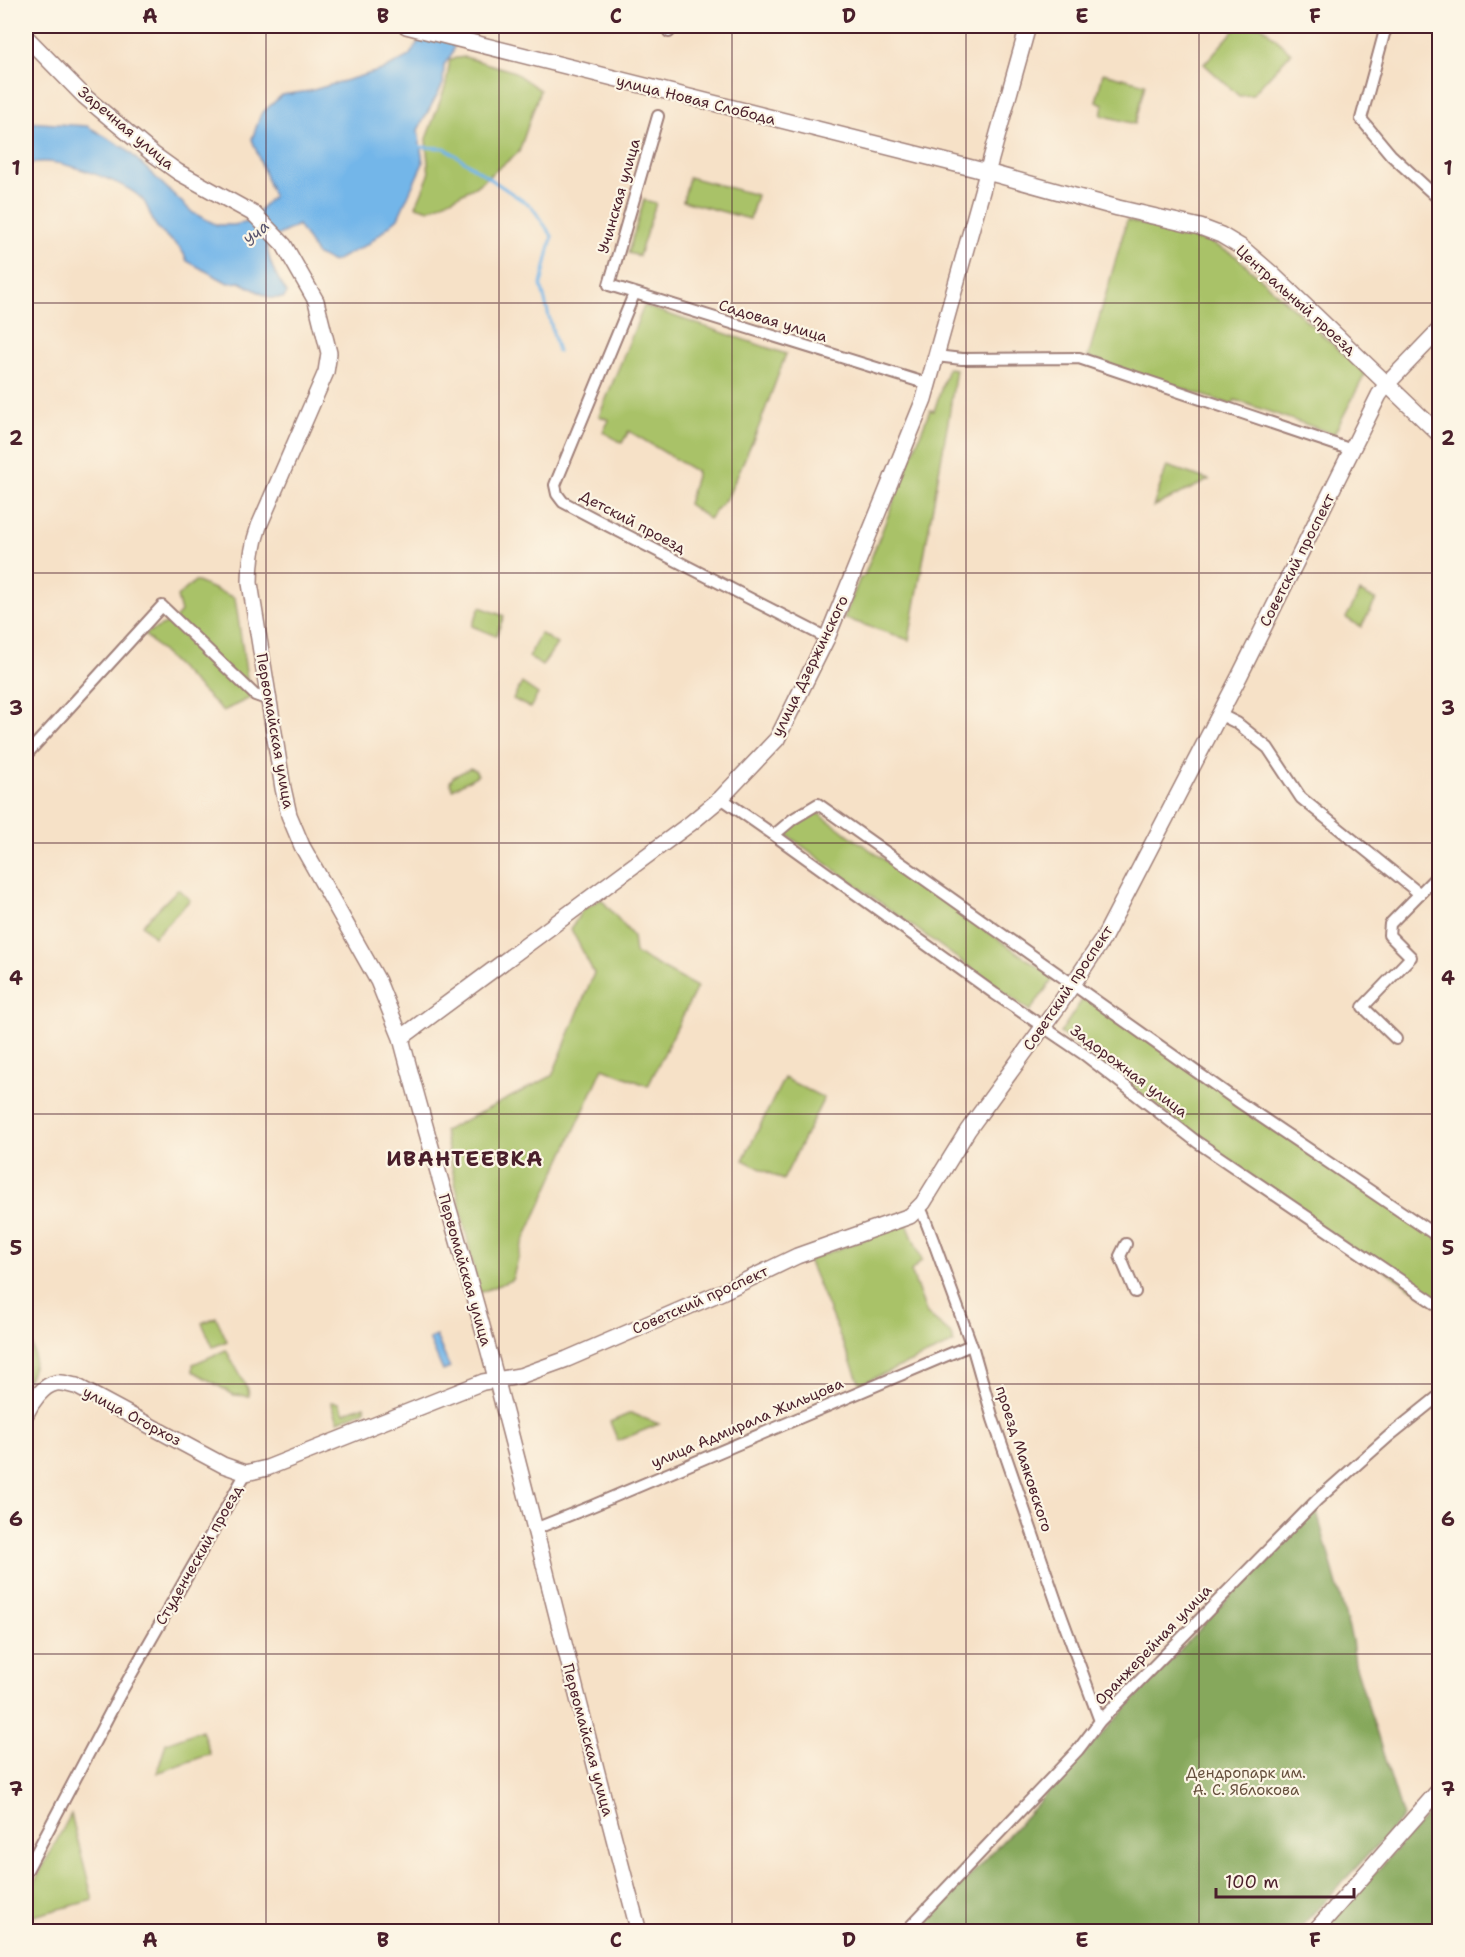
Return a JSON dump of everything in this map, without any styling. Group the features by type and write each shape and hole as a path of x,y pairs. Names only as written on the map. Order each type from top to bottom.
{"street":[{"name":"улица Новая Слобода","path":"406,26 987,172"},
{"name":"улица Дзержинского","path":"401,1038 638,863 721,798 777,738 827,638 905,447 928,384 1028,26"},
{"path":"1388,26 1361,119 1391,155 1440,200"},
{"name":"Заречная улица","path":"26,37 84,96 153,154 178,172 254,214 284,245 316,302 329,353"},
{"name":"Учинская улица","path":"609,285 658,116"},
{"name":"Центральный проезд","path":"987,172 1118,208 1200,227 1221,235 1241,247 1271,273 1440,435"},
{"name":"Садовая улица","path":"609,285 928,384"},
{"name":"Детский проезд","path":"634,294 555,485 556,494 563,502 827,638"},
{"name":"Советский проспект","path":"496,1380 520,1376 577,1355 722,1292 797,1256 910,1216 919,1207 969,1130 1043,1027 1108,930 1379,395 1440,329"},
{"name":"Первомайская улица","path":"329,353 326,372 251,546 250,583 283,788 292,823 302,846 378,981 401,1038 496,1380 570,1673 639,1932"},
{"path":"936,356 962,360 1079,358 1352,450"},
{"path":"26,755 162,606 255,695 268,699"},
{"path":"1219,714 1237,723 1268,748 1301,798 1420,894"},
{"name":"Задорожная улица","path":"721,798 1085,1055 1197,1142 1440,1307"},
{"path":"774,835 793,819 818,804 1239,1102 1440,1238"},
{"path":"1396,1039 1364,1007 1411,957 1389,935 1390,924 1440,873"},
{"name":"проезд Маяковского","path":"919,1207 930,1230 971,1345 1000,1440 1100,1721"},
{"path":"1126,1244 1120,1256 1135,1292"},
{"name":"улица Адмирала Жильцова","path":"535,1529 971,1345"},
{"name":"Студенческий проезд","path":"26,1872 120,1695 246,1473 277,1464 474,1385 496,1380"},
{"name":"улица Огорхоз","path":"26,1414 40,1393 51,1384 62,1383 76,1386 223,1465 246,1473"},
{"name":"Оранжерейная улица","path":"905,1932 1078,1750 1100,1721 1317,1500 1389,1436 1440,1395"},
{"path":"1314,1932 1440,1790"}],"green space":[{"path":"1238,26 1262,26 1291,53 1252,95 1239,96 1204,64"},
{"path":"465,57 512,71 540,90 519,152 475,187 429,210 416,206 429,175 426,139 446,85 450,59"},
{"path":"1103,73 1145,84 1135,124 1101,115 1104,104 1096,102"},
{"path":"689,177 757,195 750,219 683,201"},
{"path":"644,200 656,203 639,256 628,253"},
{"path":"1127,220 1211,243 1236,256 1365,374 1334,434 1235,400 1232,405 1088,357"},
{"path":"644,306 786,354 758,429 728,496 709,519 688,504 697,472 629,431 622,443 603,432 609,420 599,416"},
{"path":"948,368 956,369 909,640 844,618 860,578 864,576 930,410 934,411"},
{"path":"1167,466 1209,480 1153,507"},
{"path":"195,581 235,598 250,698 223,711 144,634 173,621 181,612 177,597"},
{"path":"1360,592 1376,600 1361,627 1346,618"},
{"path":"480,607 504,616 496,636 472,626"},
{"path":"540,633 557,644 542,666 529,657"},
{"path":"522,683 538,694 530,708 513,699"},
{"path":"470,768 478,775 453,789 450,782 453,777"},
{"path":"816,812 1054,978 1030,1011 783,832"},
{"path":"178,889 190,900 154,937 142,925"},
{"path":"601,899 633,936 635,953 697,987 648,1086 603,1068 522,1245 512,1280 479,1293 444,1131 552,1076 594,973 571,929 582,910"},
{"path":"1084,997 1439,1238 1439,1307 1298,1211 1060,1033"},
{"path":"784,1078 824,1098 783,1180 743,1160"},
{"path":"907,1224 922,1260 911,1271 927,1314 951,1334 954,1343 860,1384 808,1260"},
{"path":"216,1317 227,1341 213,1347 202,1323"},
{"path":"26,1329 32,1344 34,1362 26,1383"},
{"path":"226,1350 248,1389 249,1396 234,1395 193,1371 193,1364"},
{"path":"331,1402 339,1403 344,1413 364,1405 365,1410 338,1421"},
{"path":"631,1413 659,1424 618,1441 610,1422"},
{"name":"Дендропарк им. А. С. Яблокова","path":"1315,1505 1352,1640 1355,1664 1403,1817 1297,1931 918,1932"},
{"path":"202,1730 210,1754 157,1773 166,1743"},
{"path":"71,1814 93,1900 26,1918 26,1898"},
{"path":"1428,1814 1439,1817 1439,1931 1322,1932"}],"water":[{"name":"Уча","path":"429,26 457,26 453,52 444,65 443,84 418,130 423,163 398,218 368,244 333,262 317,255 298,225 267,241 273,268 287,293 284,298 270,298 240,282 228,283 187,261 178,246 161,232 142,199 134,192 108,179 77,168 49,162 32,163 26,166 26,122 87,126 125,148 193,213 217,225 248,222 273,196 252,139 261,114 282,95 310,91 385,69 409,56"},
{"path":"436,1336 450,1368 443,1371 429,1339"}],"waterway":[{"path":"420,147 445,148 532,207 552,236 541,285 558,352"}],"district":[{"name":"ИВАНТЕЕВКА","path":"465,1159"}]}
